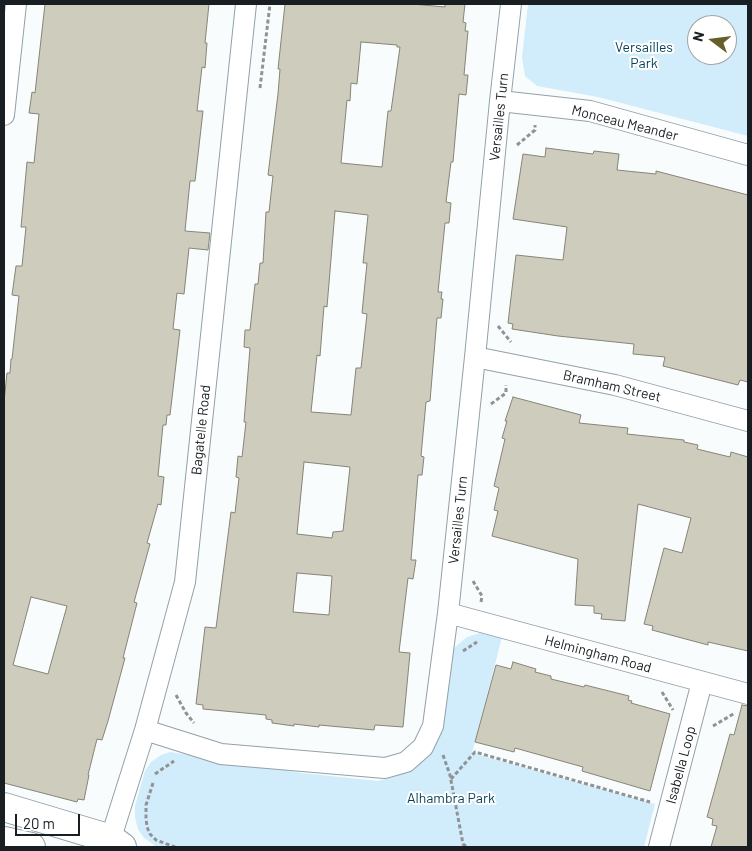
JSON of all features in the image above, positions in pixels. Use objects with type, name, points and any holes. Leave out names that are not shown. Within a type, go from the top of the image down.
[{"type":"street","points":[[4,115],[16,4]]},
{"type":"street","name":"Bagatelle Road","points":[[114,844],[185,582],[246,4]]},
{"type":"street","name":"Versailles Turn","points":[[145,730],[221,754],[385,768],[406,762],[423,748],[433,726],[448,613],[511,4]]},
{"type":"street","name":"Monceau Meander","points":[[500,101],[590,111],[748,155]]},
{"type":"street","name":"Bramham Street","points":[[475,357],[615,385],[748,421]]},
{"type":"street","name":"Helmingham Road","points":[[448,613],[748,694]]},
{"type":"street","name":"Isabella Loop","points":[[659,847],[702,682]]},
{"type":"street","points":[[4,807],[114,844]]},
{"type":"street","points":[[4,841],[31,847]]},
{"type":"path","points":[[260,96],[270,4]]},
{"type":"path","points":[[514,147],[535,130],[537,105]]},
{"type":"path","points":[[495,321],[513,345],[510,364]]},
{"type":"path","points":[[461,652],[478,641],[486,643]]},
{"type":"path","points":[[178,686],[176,695],[192,722],[199,724]]},
{"type":"path","points":[[660,689],[671,706],[673,713]]},
{"type":"path","points":[[450,780],[475,752],[658,804]]},
{"type":"path","points":[[442,753],[450,780],[463,844],[467,847]]},
{"type":"path","points":[[175,847],[156,840],[150,834],[146,818],[146,805],[155,773],[177,760]]},
{"type":"green space","name":"Versailles Park","points":[[528,4],[748,4],[748,136],[598,97],[537,86],[525,76],[522,57]]},
{"type":"green space","name":"Alhambra Park","points":[[483,632],[502,637],[472,753],[655,804],[644,847],[157,847],[144,838],[138,829],[135,818],[135,806],[145,771],[151,762],[161,755],[170,752],[302,773],[378,781],[402,774],[427,753],[454,648],[467,637]]},
{"type":"building","points":[[45,4],[209,4],[205,43],[207,43],[205,68],[202,67],[197,111],[203,111],[195,181],[190,181],[185,231],[210,233],[208,250],[189,248],[184,294],[177,293],[173,329],[180,330],[170,415],[167,415],[166,425],[163,425],[158,476],[164,477],[161,505],[158,504],[147,543],[150,544],[134,602],[137,603],[123,658],[125,658],[108,721],[102,740],[97,739],[84,800],[78,799],[77,802],[4,783],[4,402],[7,373],[10,373],[12,359],[19,296],[12,295],[16,266],[22,266],[26,227],[21,227],[27,162],[34,163],[39,114],[29,113],[32,92],[35,93]],"holes":[[[31,597],[67,606],[48,674],[13,665]]]},
{"type":"building","points":[[285,4],[412,4],[445,7],[445,4],[465,4],[463,22],[466,23],[465,31],[468,31],[464,75],[468,75],[466,95],[459,94],[453,162],[451,162],[446,202],[451,203],[449,223],[445,223],[438,292],[442,292],[441,299],[443,299],[441,318],[437,318],[430,401],[426,402],[421,456],[424,457],[422,475],[418,475],[411,560],[416,560],[413,579],[408,578],[399,652],[410,653],[403,727],[375,725],[374,730],[319,725],[319,727],[294,724],[294,726],[272,723],[272,720],[266,719],[266,715],[203,709],[203,705],[196,704],[205,627],[216,628],[231,512],[235,513],[239,478],[236,477],[238,456],[242,457],[246,422],[244,422],[250,348],[244,347],[245,330],[250,330],[255,284],[258,284],[260,263],[263,263],[266,212],[269,212],[273,176],[268,175],[278,94],[280,69],[278,69]],"holes":[[[361,42],[397,45],[397,47],[400,47],[391,111],[388,111],[382,167],[341,163],[347,100],[350,101],[351,83],[357,84]],[[335,211],[368,215],[363,263],[367,263],[362,313],[367,314],[361,368],[356,368],[351,415],[311,412],[317,355],[320,356],[324,306],[327,307]],[[304,462],[350,467],[343,531],[333,532],[332,538],[297,534]],[[297,573],[332,576],[329,615],[293,612]]]},
{"type":"building","points":[[546,148],[593,154],[594,151],[619,154],[617,170],[656,174],[656,171],[748,195],[748,382],[740,380],[738,385],[663,366],[665,357],[633,354],[634,344],[512,329],[513,324],[508,323],[516,255],[563,260],[567,227],[513,219],[523,154],[545,157]]},
{"type":"building","points":[[513,397],[581,415],[579,423],[628,428],[627,434],[684,440],[684,442],[698,445],[697,449],[730,457],[731,452],[748,457],[748,651],[708,642],[708,645],[652,630],[653,626],[644,624],[664,548],[682,553],[691,518],[638,504],[625,621],[601,619],[602,614],[594,613],[594,606],[575,605],[578,559],[492,536],[498,511],[494,510],[499,488],[494,486],[505,439],[502,438],[507,421],[505,421]]},
{"type":"building","points":[[513,662],[536,669],[535,672],[551,676],[551,679],[629,696],[628,700],[632,701],[631,703],[670,714],[650,791],[582,771],[583,767],[515,748],[514,752],[475,742],[496,665],[511,669]]},
{"type":"building","points":[[742,705],[748,706],[748,847],[711,847],[717,826],[712,825],[713,819],[707,817],[730,734],[734,735]]}]
